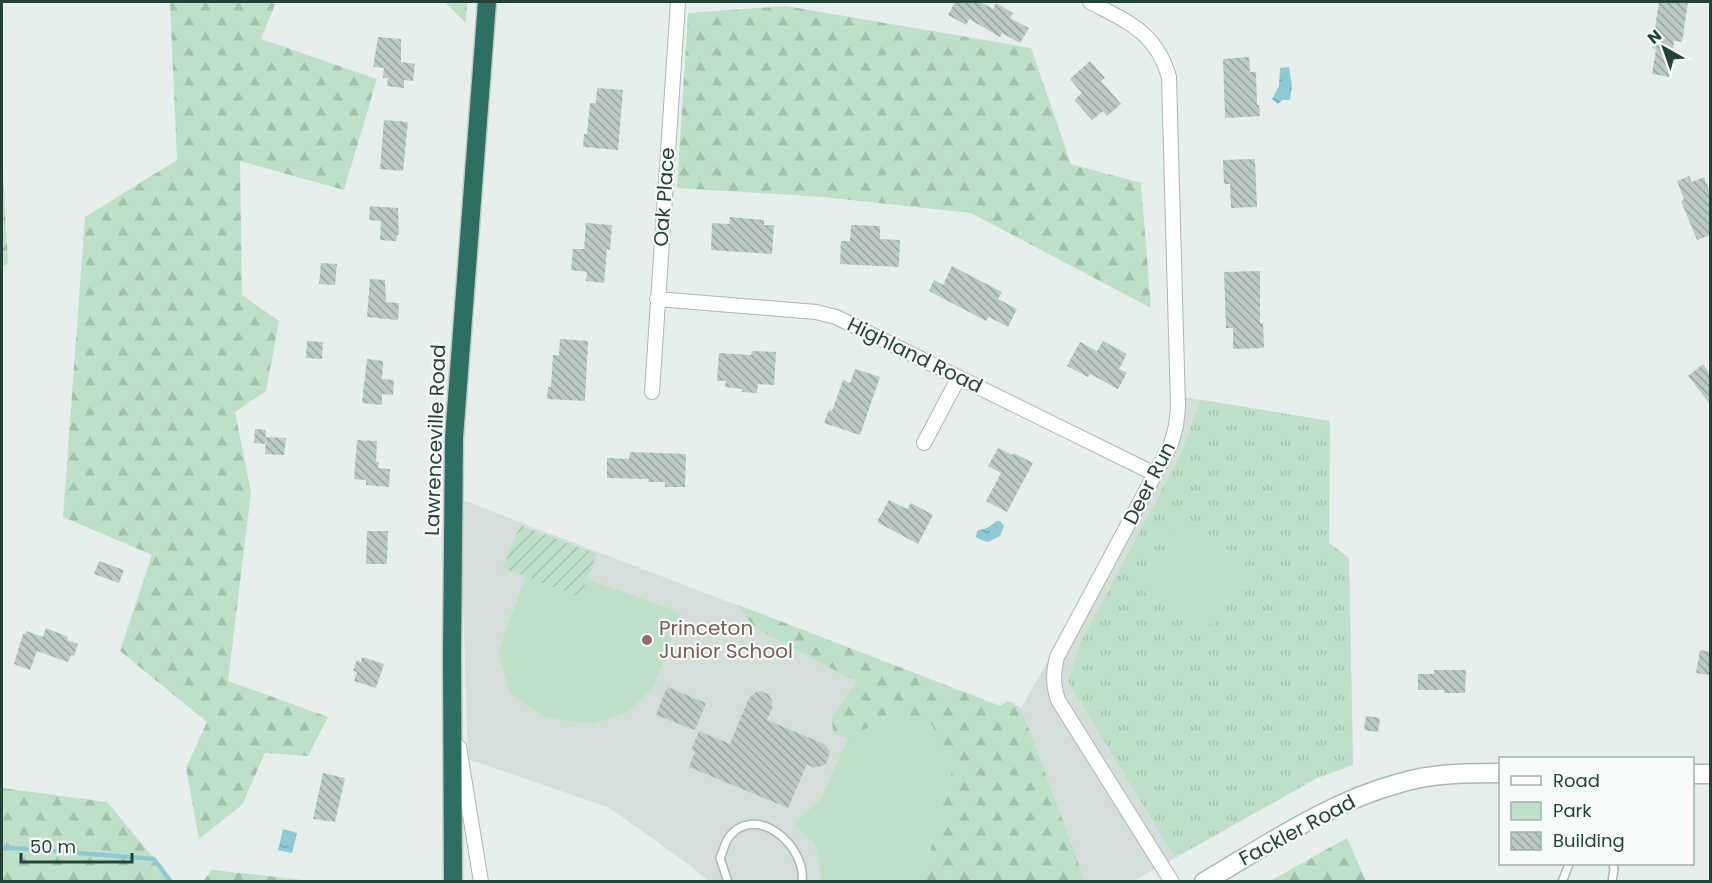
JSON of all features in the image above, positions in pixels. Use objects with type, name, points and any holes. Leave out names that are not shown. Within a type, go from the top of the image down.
[{"type":"highway","name":"Lawrenceville Road","points":[[453,882],[454,438],[487,2]]},
{"type":"street","name":"Oak Place","points":[[651,392],[678,2]]},
{"type":"street","name":"Deer Run","points":[[1090,2],[1143,32],[1155,45],[1164,61],[1169,78],[1178,407],[1172,444],[1057,657],[1053,671],[1054,688],[1058,700],[1172,882]]},
{"type":"street","name":"Highland Road","points":[[657,299],[816,312],[826,315],[858,327],[1155,474]]},
{"type":"street","points":[[924,443],[959,376]]},
{"type":"street","points":[[452,708],[481,882]]},
{"type":"street","name":"Fackler Road","points":[[1204,882],[1332,808],[1364,794],[1402,782],[1436,776],[1465,772],[1499,773]]},
{"type":"street","points":[[1694,774],[1710,774]]},
{"type":"lane","points":[[728,882],[720,858],[728,837],[744,824],[766,825],[791,845],[804,870],[802,882]]},
{"type":"lane","points":[[1562,882],[1569,865]]},
{"type":"lane","points":[[1611,882],[1613,865]]},
{"type":"shaded area","name":"Princeton Junior School","points":[[1178,396],[1330,421],[1329,543],[1349,558],[1353,765],[1317,778],[1134,881],[708,881],[691,866],[610,808],[468,759],[460,499],[1000,706],[1008,701],[1021,708],[1155,473]]},
{"type":"green space","points":[[170,2],[276,2],[261,39],[377,79],[344,190],[240,161],[242,295],[279,321],[266,391],[235,412],[251,492],[228,681],[328,717],[308,756],[265,753],[242,805],[199,839],[186,768],[207,722],[120,651],[152,555],[63,517],[85,217],[177,160]]},
{"type":"green space","points":[[445,2],[467,2],[466,23]]},
{"type":"green space","points":[[786,6],[1031,48],[1071,164],[1141,183],[1151,308],[971,213],[823,197],[677,188],[688,13]]},
{"type":"green space","points":[[2,155],[8,264],[2,266]]},
{"type":"green space","points":[[1201,400],[1330,421],[1329,543],[1349,558],[1353,765],[1317,778],[1175,858],[1068,681],[1081,642],[1180,456]]},
{"type":"green space","points":[[1177,524],[1247,559],[1214,626],[1144,592]]},
{"type":"green space","points":[[520,525],[597,554],[580,597],[503,568]]},
{"type":"green space","points":[[526,576],[580,597],[587,579],[681,613],[654,686],[629,711],[593,724],[546,718],[510,693],[498,652]]},
{"type":"green space","points":[[736,604],[1000,706],[1008,701],[1021,708],[1085,881],[922,881],[954,762],[890,716],[848,738],[833,733],[832,717],[857,682],[755,628]]},
{"type":"green space","points":[[890,716],[930,722],[954,762],[922,881],[820,881],[815,844],[793,824],[821,799],[848,738]]},
{"type":"green space","points":[[2,788],[107,802],[173,881],[2,881]]},
{"type":"green space","points":[[1347,838],[1366,881],[1270,881]]},
{"type":"green space","points":[[213,870],[311,881],[203,881]]},
{"type":"water","points":[[1289,67],[1292,86],[1290,100],[1282,100],[1278,104],[1272,99],[1279,86],[1280,68]]},
{"type":"water","points":[[997,521],[1004,526],[1000,536],[988,542],[976,537],[977,531]]},
{"type":"water","points":[[283,829],[297,833],[292,853],[278,850]]},
{"type":"building","points":[[955,2],[980,2],[993,9],[996,3],[1013,13],[1010,18],[1029,28],[1020,43],[1002,33],[1000,37],[969,19],[966,25],[948,15]]},
{"type":"building","points":[[1659,2],[1688,2],[1682,42],[1674,41],[1669,77],[1652,74],[1656,49],[1652,48]]},
{"type":"building","points":[[378,37],[401,39],[401,62],[415,64],[413,81],[404,80],[404,88],[387,86],[388,78],[383,78],[384,68],[373,67]]},
{"type":"building","points":[[1249,57],[1250,72],[1256,72],[1257,105],[1259,105],[1260,116],[1225,118],[1223,59]]},
{"type":"building","points":[[1090,61],[1105,78],[1101,81],[1121,104],[1107,116],[1103,111],[1092,120],[1074,100],[1082,93],[1070,79]]},
{"type":"building","points":[[597,88],[623,90],[618,150],[583,147],[584,134],[587,134],[590,103],[596,103]]},
{"type":"building","points":[[384,120],[408,122],[403,171],[380,169]]},
{"type":"building","points":[[1255,159],[1257,207],[1231,208],[1230,184],[1224,184],[1223,160]]},
{"type":"building","points":[[1689,176],[1692,182],[1704,177],[1710,192],[1710,235],[1697,240],[1681,201],[1684,199],[1677,181]]},
{"type":"building","points":[[370,206],[398,208],[399,235],[396,241],[380,240],[381,221],[369,220]]},
{"type":"building","points":[[730,217],[764,220],[764,225],[774,225],[772,254],[711,250],[712,223],[729,224]]},
{"type":"building","points":[[586,223],[612,225],[604,283],[586,281],[587,272],[571,270],[573,249],[584,249]]},
{"type":"building","points":[[851,225],[880,226],[880,239],[900,240],[899,267],[840,264],[841,241],[850,241]]},
{"type":"building","points":[[321,263],[337,264],[335,285],[319,284]]},
{"type":"building","points":[[952,266],[1002,292],[998,299],[1017,309],[1008,327],[989,317],[986,321],[929,291],[934,280],[943,285]]},
{"type":"building","points":[[1260,271],[1260,323],[1263,323],[1264,348],[1233,349],[1233,328],[1226,328],[1224,272]]},
{"type":"building","points":[[370,279],[385,280],[386,302],[399,303],[398,320],[367,317]]},
{"type":"building","points":[[560,339],[588,341],[585,401],[547,399],[548,387],[551,387],[553,355],[559,355]]},
{"type":"building","points":[[307,341],[323,342],[322,359],[306,358]]},
{"type":"building","points":[[1103,341],[1127,354],[1119,369],[1127,373],[1118,389],[1090,374],[1088,377],[1067,366],[1080,342],[1097,351]]},
{"type":"building","points":[[752,351],[776,352],[774,385],[758,384],[757,393],[742,392],[742,389],[725,387],[726,381],[717,381],[719,353],[751,355]]},
{"type":"building","points":[[367,359],[383,361],[382,379],[394,380],[393,395],[382,394],[382,405],[362,403]]},
{"type":"building","points":[[1703,364],[1710,374],[1710,404],[1688,376]]},
{"type":"building","points":[[855,369],[880,377],[860,435],[824,423],[829,410],[832,411],[843,380],[850,383]]},
{"type":"building","points":[[255,429],[266,430],[265,444],[254,443]]},
{"type":"building","points":[[266,437],[286,438],[284,455],[265,454]]},
{"type":"building","points":[[357,440],[377,441],[376,462],[379,462],[378,468],[390,469],[389,487],[366,485],[366,480],[354,479]]},
{"type":"building","points":[[998,448],[1033,463],[1007,512],[986,501],[1001,473],[988,466]]},
{"type":"building","points":[[630,452],[686,454],[685,487],[665,487],[665,482],[648,482],[649,479],[607,478],[607,458],[629,459]]},
{"type":"building","points":[[889,500],[907,509],[911,503],[933,515],[918,544],[877,522]]},
{"type":"building","points":[[367,531],[388,531],[387,564],[366,564]]},
{"type":"building","points":[[99,561],[124,570],[119,583],[94,574]]},
{"type":"building","points":[[46,628],[78,644],[74,656],[71,655],[68,662],[37,651],[30,670],[14,664],[23,634],[26,631],[43,637]]},
{"type":"building","points":[[1700,650],[1710,652],[1710,675],[1696,673]]},
{"type":"building","points":[[362,657],[384,664],[376,688],[354,681],[357,672],[353,671],[357,660],[361,662]]},
{"type":"building","points":[[1434,670],[1466,670],[1465,693],[1418,690],[1418,674],[1434,674]]},
{"type":"building","points":[[667,687],[706,703],[695,730],[656,715]]},
{"type":"building","name":"Princeton Junior School","points":[[760,691],[768,694],[772,700],[772,708],[767,720],[824,744],[830,752],[826,764],[814,768],[807,764],[788,808],[689,767],[695,752],[691,750],[699,731],[730,744],[749,698]]},
{"type":"building","points":[[1366,716],[1380,718],[1378,732],[1364,730]]},
{"type":"building","points":[[323,773],[345,778],[335,822],[313,819]]},
{"type":"waterway","points":[[2,847],[154,859],[171,882]]},
{"type":"place","name":"Princeton Junior School","points":[[647,640]]}]
